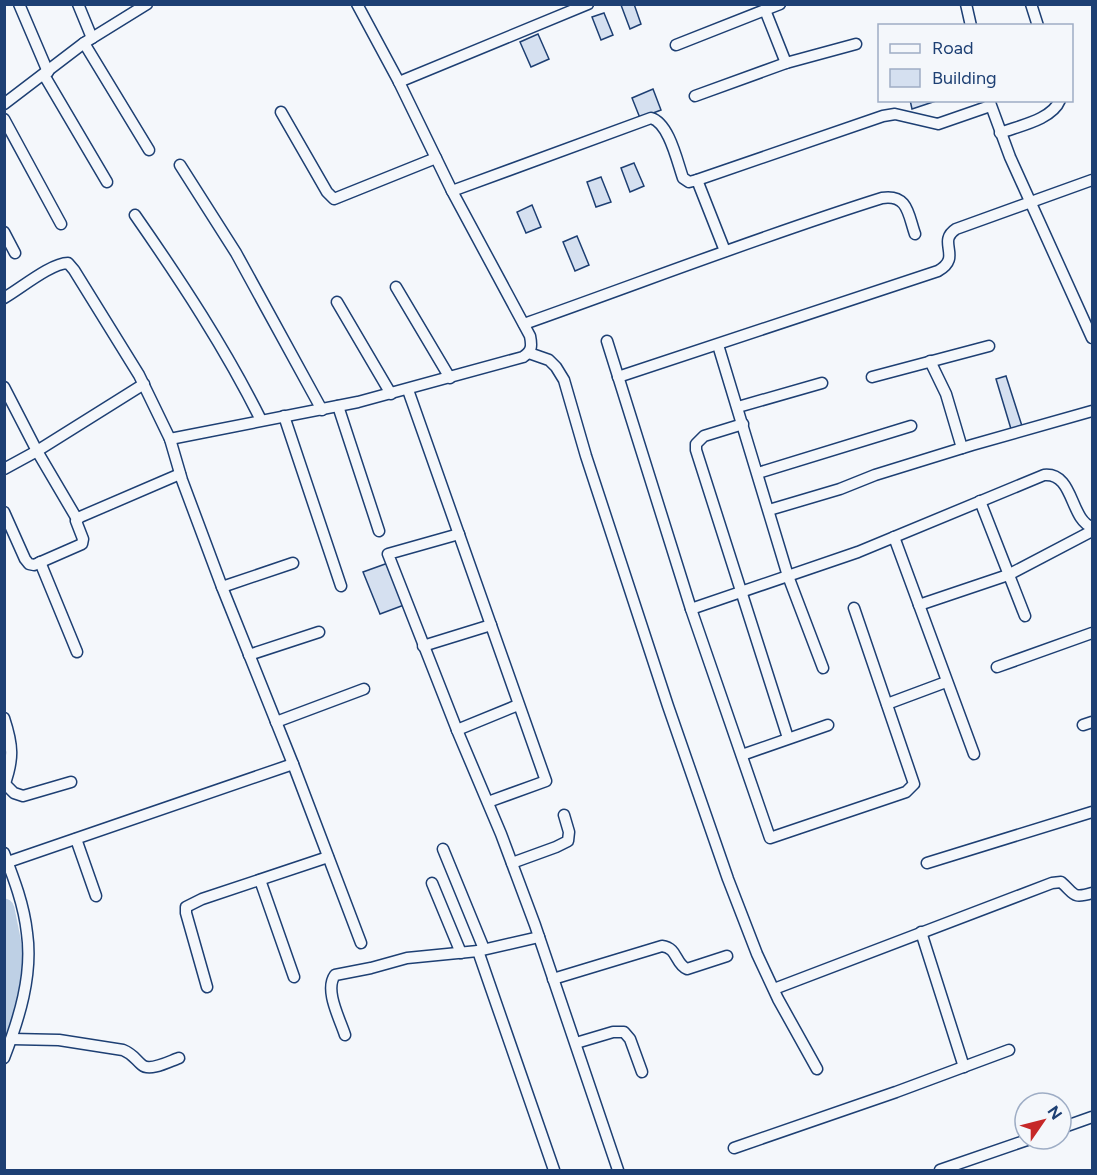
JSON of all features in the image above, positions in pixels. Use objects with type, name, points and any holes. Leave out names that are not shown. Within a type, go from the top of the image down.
[{"type":"street","points":[[19,4],[46,74],[107,182]]},
{"type":"street","points":[[78,4],[88,40],[148,150]]},
{"type":"street","points":[[399,82],[588,4]]},
{"type":"street","points":[[676,45],[780,4]]},
{"type":"street","points":[[966,4],[971,24]]},
{"type":"street","points":[[1031,4],[1037,24]]},
{"type":"street","points":[[4,104],[88,40],[146,5]]},
{"type":"street","points":[[170,439],[322,410],[408,390],[523,357],[529,353],[532,346],[524,324],[452,191],[399,82],[358,5]]},
{"type":"street","points":[[765,10],[786,63]]},
{"type":"street","points":[[695,96],[786,63],[856,44]]},
{"type":"street","points":[[1000,133],[1047,114],[1055,109],[1059,102]]},
{"type":"street","points":[[452,191],[651,118],[658,120],[665,130],[683,178],[689,182],[883,116],[895,114],[938,124],[990,103],[1000,133],[1092,338]]},
{"type":"street","points":[[281,112],[327,192],[334,200],[436,158]]},
{"type":"street","points":[[4,119],[61,224]]},
{"type":"street","points":[[180,165],[237,253],[322,410]]},
{"type":"street","points":[[697,180],[725,251]]},
{"type":"street","points":[[618,377],[938,271],[946,267],[950,260],[948,238],[956,229],[1092,180]]},
{"type":"street","points":[[524,324],[725,251],[868,202],[893,196],[900,198],[906,207],[915,234]]},
{"type":"street","points":[[135,215],[217,338],[261,420]]},
{"type":"street","points":[[4,232],[15,253]]},
{"type":"street","points":[[4,298],[52,268],[68,263],[144,384],[170,439],[180,474],[222,587],[361,943]]},
{"type":"street","points":[[396,287],[450,378]]},
{"type":"street","points":[[337,302],[391,394]]},
{"type":"street","points":[[607,342],[691,609],[770,838],[906,792],[914,784],[854,608]]},
{"type":"street","points":[[718,345],[788,576],[824,668]]},
{"type":"street","points":[[872,377],[989,346]]},
{"type":"street","points":[[529,353],[549,360],[564,380],[586,456],[668,706],[737,904],[774,990],[817,1069]]},
{"type":"street","points":[[930,361],[946,394],[962,448]]},
{"type":"street","points":[[4,469],[38,451],[144,384]]},
{"type":"street","points":[[738,407],[822,384]]},
{"type":"street","points":[[4,387],[77,519],[83,539],[82,544],[40,562],[29,564],[4,513]]},
{"type":"street","points":[[408,390],[546,781],[488,802]]},
{"type":"street","points":[[338,406],[380,531]]},
{"type":"street","points":[[769,510],[962,448],[1092,411]]},
{"type":"street","points":[[284,416],[341,586]]},
{"type":"street","points":[[743,424],[704,436],[696,444],[696,450],[788,738]]},
{"type":"street","points":[[758,473],[911,426]]},
{"type":"street","points":[[77,519],[180,474]]},
{"type":"street","points":[[691,609],[858,552],[1037,478],[1051,475],[1065,486],[1083,521],[1092,529],[1008,575],[919,605]]},
{"type":"street","points":[[980,501],[1024,616]]},
{"type":"street","points":[[459,534],[388,554],[512,863],[618,1170]]},
{"type":"street","points":[[894,537],[974,754]]},
{"type":"street","points":[[40,562],[77,652]]},
{"type":"street","points":[[222,587],[293,563]]},
{"type":"street","points":[[423,645],[491,626]]},
{"type":"street","points":[[249,655],[319,632]]},
{"type":"street","points":[[997,667],[1092,633]]},
{"type":"street","points":[[887,704],[946,682]]},
{"type":"street","points":[[276,722],[364,689]]},
{"type":"street","points":[[457,730],[518,705]]},
{"type":"street","points":[[4,718],[13,756],[5,785],[14,793],[23,796],[71,782]]},
{"type":"street","points":[[742,755],[828,725]]},
{"type":"street","points":[[4,1058],[21,1011],[28,946],[22,908],[6,858],[76,839],[293,764]]},
{"type":"street","points":[[927,863],[1092,812]]},
{"type":"street","points":[[512,863],[568,841],[569,832],[564,815]]},
{"type":"street","points":[[76,839],[96,896]]},
{"type":"street","points":[[443,849],[481,950],[554,1170]]},
{"type":"street","points":[[207,987],[186,908],[202,899],[328,857]]},
{"type":"street","points":[[260,880],[294,977]]},
{"type":"street","points":[[774,990],[1057,882],[1061,882],[1073,895],[1092,893]]},
{"type":"street","points":[[432,883],[461,953]]},
{"type":"street","points":[[921,932],[964,1067]]},
{"type":"street","points":[[345,1035],[330,984],[334,975],[407,958],[481,950],[539,937]]},
{"type":"street","points":[[553,979],[663,946],[675,952],[681,965],[687,969],[727,956]]},
{"type":"street","points":[[576,1043],[613,1032],[624,1032],[630,1039],[642,1072]]},
{"type":"street","points":[[12,1039],[59,1040],[123,1050],[132,1053],[142,1065],[149,1067],[178,1058]]},
{"type":"street","points":[[734,1148],[1009,1050]]},
{"type":"street","points":[[1073,1124],[1092,1117]]},
{"type":"street","points":[[940,1170],[1013,1145]]},
{"type":"building","points":[[634,4],[641,24],[630,29],[621,5]]},
{"type":"building","points":[[604,13],[613,35],[601,40],[592,17]]},
{"type":"building","points":[[538,34],[549,59],[531,67],[520,42]]},
{"type":"building","points":[[653,89],[661,110],[640,118],[632,98]]},
{"type":"building","points":[[910,102],[933,102],[912,109]]},
{"type":"building","points":[[634,163],[644,186],[630,192],[621,168]]},
{"type":"building","points":[[601,177],[611,202],[596,207],[587,182]]},
{"type":"building","points":[[532,205],[541,227],[526,233],[517,212]]},
{"type":"building","points":[[577,236],[589,265],[575,271],[563,242]]},
{"type":"building","points":[[1006,376],[1022,426],[1011,429],[996,379]]},
{"type":"building","points":[[388,563],[404,605],[380,614],[363,572]]},
{"type":"waterway","points":[[4,909],[13,954],[4,1026]]}]
